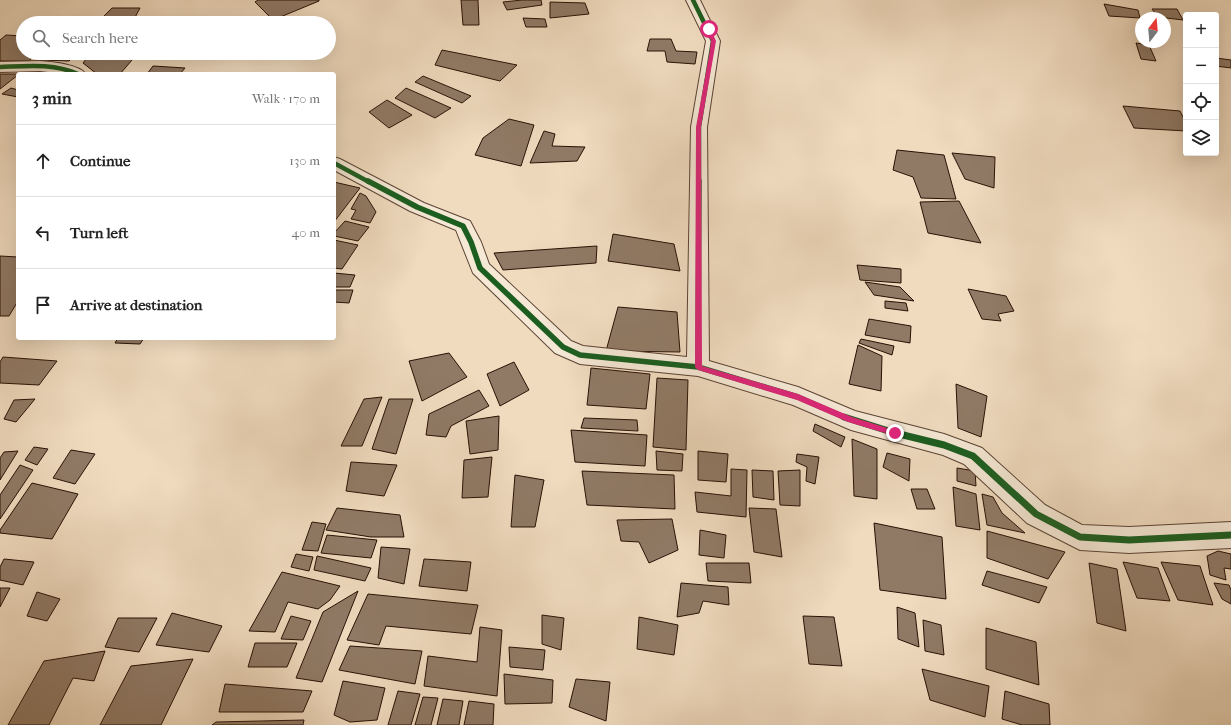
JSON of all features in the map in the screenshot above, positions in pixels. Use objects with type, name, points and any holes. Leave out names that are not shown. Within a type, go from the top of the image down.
[{"type":"street","points":[[692,0],[713,41],[699,127],[698,367]]},
{"type":"street","points":[[0,67],[43,67],[70,70],[74,72]]},
{"type":"street","points":[[336,164],[417,207],[463,226],[471,242],[480,268],[563,347],[580,355],[698,367],[798,397],[851,420],[944,445],[973,456],[1036,514],[1080,537],[1128,540],[1231,534]]},
{"type":"building","points":[[258,0],[319,0],[283,16],[269,16],[255,2]]},
{"type":"building","points":[[461,0],[478,0],[479,25],[463,25]]},
{"type":"building","points":[[541,0],[542,5],[507,10],[503,2]]},
{"type":"building","points":[[550,2],[585,3],[589,14],[550,18]]},
{"type":"building","points":[[1104,4],[1138,10],[1138,12],[1135,12],[1135,18],[1109,16]]},
{"type":"building","points":[[112,8],[140,8],[136,16],[104,16]]},
{"type":"building","points":[[1152,9],[1177,9],[1183,20],[1171,19],[1171,12],[1154,12]]},
{"type":"building","points":[[523,18],[545,19],[547,27],[526,27]]},
{"type":"building","points":[[6,35],[16,36],[16,60],[30,60],[0,61],[0,40]]},
{"type":"building","points":[[650,39],[671,39],[676,51],[697,52],[695,64],[667,62],[665,51],[647,51]]},
{"type":"building","points":[[1138,48],[1150,48],[1156,61],[1141,59]]},
{"type":"building","points":[[442,50],[517,65],[500,81],[435,65]]},
{"type":"building","points":[[1219,58],[1231,60],[1231,68],[1219,66]]},
{"type":"building","points":[[41,60],[70,60],[69,61]]},
{"type":"building","points":[[85,60],[132,60],[122,72],[94,72],[83,63]]},
{"type":"building","points":[[153,66],[185,68],[182,72],[148,72]]},
{"type":"building","points":[[0,74],[16,74],[16,77],[0,89]]},
{"type":"building","points":[[423,76],[471,96],[462,103],[415,82]]},
{"type":"building","points":[[11,88],[16,89],[16,97],[2,94]]},
{"type":"building","points":[[406,88],[451,108],[435,118],[395,98]]},
{"type":"building","points":[[387,100],[412,115],[389,128],[369,112]]},
{"type":"building","points":[[1123,106],[1180,111],[1183,117],[1183,131],[1134,128]]},
{"type":"building","points":[[509,119],[534,125],[521,166],[475,155],[483,138]]},
{"type":"building","points":[[544,131],[555,134],[552,146],[585,147],[577,161],[530,163]]},
{"type":"building","points":[[897,150],[944,155],[956,199],[921,198],[913,177],[893,170]]},
{"type":"building","points":[[952,153],[995,157],[994,188],[965,179]]},
{"type":"building","points":[[336,182],[360,188],[336,219]]},
{"type":"building","points":[[360,193],[366,196],[376,212],[370,223],[351,219],[356,210],[351,209]]},
{"type":"building","points":[[959,201],[981,243],[928,233],[920,202]]},
{"type":"building","points":[[345,221],[369,227],[358,241],[336,236],[336,231]]},
{"type":"building","points":[[613,234],[674,244],[680,271],[608,261]]},
{"type":"building","points":[[336,240],[358,245],[342,269],[336,268]]},
{"type":"building","points":[[597,246],[596,263],[503,270],[494,253]]},
{"type":"building","points":[[0,256],[16,257],[16,304],[9,316],[0,316]]},
{"type":"building","points":[[857,265],[901,269],[901,283],[860,280]]},
{"type":"building","points":[[336,273],[355,275],[350,287],[336,287]]},
{"type":"building","points":[[865,282],[900,287],[914,301],[874,295]]},
{"type":"building","points":[[968,289],[1006,296],[1014,311],[998,314],[1001,321],[982,319]]},
{"type":"building","points":[[336,290],[353,290],[349,303],[336,302]]},
{"type":"building","points":[[885,301],[906,303],[908,311],[885,308]]},
{"type":"building","points":[[618,307],[677,312],[680,352],[606,351]]},
{"type":"building","points":[[869,319],[911,326],[910,343],[865,335]]},
{"type":"building","points":[[861,339],[894,346],[892,355],[859,343]]},
{"type":"building","points":[[117,340],[143,340],[140,344],[115,343]]},
{"type":"building","points":[[858,345],[882,356],[881,391],[849,384]]},
{"type":"building","points":[[449,353],[467,377],[422,401],[409,361]]},
{"type":"building","points":[[3,357],[57,361],[39,385],[0,383],[0,362]]},
{"type":"building","points":[[514,362],[529,390],[500,406],[487,374]]},
{"type":"building","points":[[591,368],[650,374],[646,409],[587,405]]},
{"type":"building","points":[[657,378],[688,380],[686,450],[653,447]]},
{"type":"building","points":[[956,384],[987,396],[981,437],[958,428]]},
{"type":"building","points":[[479,390],[489,406],[451,426],[446,437],[426,435],[429,414]]},
{"type":"building","points":[[382,397],[362,446],[341,446],[364,399]]},
{"type":"building","points":[[35,399],[16,422],[4,419],[14,400]]},
{"type":"building","points":[[389,399],[413,399],[396,454],[372,449]]},
{"type":"building","points":[[499,416],[498,450],[470,454],[466,421]]},
{"type":"building","points":[[584,418],[637,420],[638,431],[581,428]]},
{"type":"building","points":[[815,424],[845,437],[841,447],[813,431]]},
{"type":"building","points":[[571,430],[647,435],[645,466],[575,462]]},
{"type":"building","points":[[852,439],[877,449],[877,499],[854,496]]},
{"type":"building","points":[[34,447],[48,449],[37,465],[25,460]]},
{"type":"building","points":[[71,450],[95,454],[75,484],[53,478]]},
{"type":"building","points":[[18,451],[0,480],[0,458],[4,452]]},
{"type":"building","points":[[656,451],[683,454],[682,471],[657,470]]},
{"type":"building","points":[[698,451],[728,454],[726,482],[698,480]]},
{"type":"building","points":[[887,453],[910,459],[909,481],[883,467]]},
{"type":"building","points":[[797,454],[819,457],[815,484],[806,481],[807,467],[796,462]]},
{"type":"building","points":[[492,457],[488,497],[462,498],[464,460]]},
{"type":"building","points":[[351,462],[397,465],[384,496],[346,491]]},
{"type":"building","points":[[20,465],[33,470],[0,519],[0,495]]},
{"type":"building","points":[[957,468],[975,471],[976,486],[957,481]]},
{"type":"building","points":[[731,469],[747,470],[746,517],[697,512],[695,492],[731,496]]},
{"type":"building","points":[[752,470],[773,471],[774,500],[753,497]]},
{"type":"building","points":[[800,470],[800,506],[780,505],[778,471]]},
{"type":"building","points":[[582,471],[674,475],[675,509],[587,505]]},
{"type":"building","points":[[515,475],[544,480],[535,527],[511,527]]},
{"type":"building","points":[[32,483],[78,494],[52,539],[0,533],[0,530]]},
{"type":"building","points":[[953,487],[976,494],[980,530],[956,526]]},
{"type":"building","points":[[911,489],[927,489],[935,509],[917,509]]},
{"type":"building","points":[[982,494],[993,497],[1002,513],[1025,533],[987,525]]},
{"type":"building","points":[[337,508],[400,515],[404,537],[371,537],[326,530]]},
{"type":"building","points":[[749,508],[776,509],[782,557],[754,552]]},
{"type":"building","points":[[672,519],[678,550],[649,563],[639,542],[621,541],[617,520]]},
{"type":"building","points":[[312,522],[326,524],[318,551],[302,550]]},
{"type":"building","points":[[874,523],[942,537],[946,599],[880,590]]},
{"type":"building","points":[[700,530],[726,535],[724,558],[699,555]]},
{"type":"building","points":[[987,531],[1065,552],[1048,579],[987,558]]},
{"type":"building","points":[[327,535],[377,540],[371,558],[321,553]]},
{"type":"building","points":[[381,547],[410,549],[404,584],[378,578]]},
{"type":"building","points":[[1218,551],[1231,554],[1231,569],[1224,568],[1226,580],[1210,575],[1207,556]]},
{"type":"building","points":[[296,554],[313,557],[309,571],[291,567]]},
{"type":"building","points":[[317,556],[371,568],[365,581],[314,570]]},
{"type":"building","points":[[4,559],[34,562],[23,585],[0,580],[0,567]]},
{"type":"building","points":[[424,559],[471,562],[467,591],[419,586]]},
{"type":"building","points":[[1123,562],[1158,568],[1170,601],[1137,598]]},
{"type":"building","points":[[1161,562],[1200,566],[1213,605],[1178,600]]},
{"type":"building","points":[[706,563],[749,563],[751,583],[708,581]]},
{"type":"building","points":[[1089,563],[1117,569],[1126,631],[1097,623]]},
{"type":"building","points":[[987,571],[1047,587],[1039,603],[982,585]]},
{"type":"building","points":[[282,572],[340,586],[330,600],[318,609],[288,602],[275,632],[249,631]]},
{"type":"building","points":[[681,583],[728,587],[729,605],[703,601],[699,613],[677,617]]},
{"type":"building","points":[[1214,583],[1229,585],[1231,590],[1231,604],[1222,599]]},
{"type":"building","points":[[0,588],[10,588],[0,607]]},
{"type":"building","points":[[358,591],[322,682],[296,678],[323,612]]},
{"type":"building","points":[[37,592],[60,599],[47,621],[27,616]]},
{"type":"building","points":[[368,594],[478,605],[471,634],[386,626],[379,645],[347,640]]},
{"type":"building","points":[[897,607],[915,613],[919,647],[898,639]]},
{"type":"building","points":[[172,613],[222,626],[209,652],[156,645]]},
{"type":"building","points":[[542,615],[564,618],[561,650],[542,644]]},
{"type":"building","points":[[291,616],[311,621],[303,640],[281,639]]},
{"type":"building","points":[[803,616],[834,617],[842,666],[809,664]]},
{"type":"building","points":[[639,617],[678,625],[674,655],[637,649]]},
{"type":"building","points":[[118,618],[157,618],[139,652],[105,647]]},
{"type":"building","points":[[923,620],[941,625],[944,655],[925,651]]},
{"type":"building","points":[[480,627],[502,630],[497,696],[424,686],[428,656],[477,662]]},
{"type":"building","points":[[986,628],[1036,642],[1039,685],[986,669]]},
{"type":"building","points":[[255,643],[297,643],[287,667],[248,667]]},
{"type":"building","points":[[350,646],[422,651],[415,684],[339,670]]},
{"type":"building","points":[[509,647],[545,650],[543,670],[510,667]]},
{"type":"building","points":[[105,651],[94,681],[73,678],[49,725],[8,725],[44,661]]},
{"type":"building","points":[[193,659],[161,725],[100,725],[131,666]]},
{"type":"building","points":[[922,669],[989,686],[985,717],[930,700]]},
{"type":"building","points":[[504,674],[553,680],[552,703],[505,704]]},
{"type":"building","points":[[576,679],[610,682],[606,721],[569,707]]},
{"type":"building","points":[[343,681],[385,688],[377,720],[350,722],[334,715]]},
{"type":"building","points":[[225,684],[312,691],[303,712],[219,712]]},
{"type":"building","points":[[398,691],[420,694],[411,725],[388,725]]},
{"type":"building","points":[[1005,691],[1049,704],[1050,725],[1022,725],[1002,719]]},
{"type":"building","points":[[423,697],[438,698],[431,725],[415,725]]},
{"type":"building","points":[[443,699],[463,701],[459,725],[437,725]]},
{"type":"building","points":[[469,701],[494,704],[493,725],[464,725]]},
{"type":"building","points":[[304,720],[303,725],[212,725],[216,722]]},
{"type":"cycle path","points":[[693,0],[713,41],[699,127],[698,367]]},
{"type":"cycle path","points":[[0,67],[50,67],[74,72]]},
{"type":"cycle path","points":[[336,164],[417,207],[463,226],[471,242],[480,268],[563,347],[580,355],[698,367],[798,397],[851,420],[944,445],[973,456],[1036,514],[1080,537],[1129,540],[1231,535]]},
{"type":"route","points":[[709,29],[713,41],[699,127],[698,367],[798,397],[851,420],[895,433]]}]
